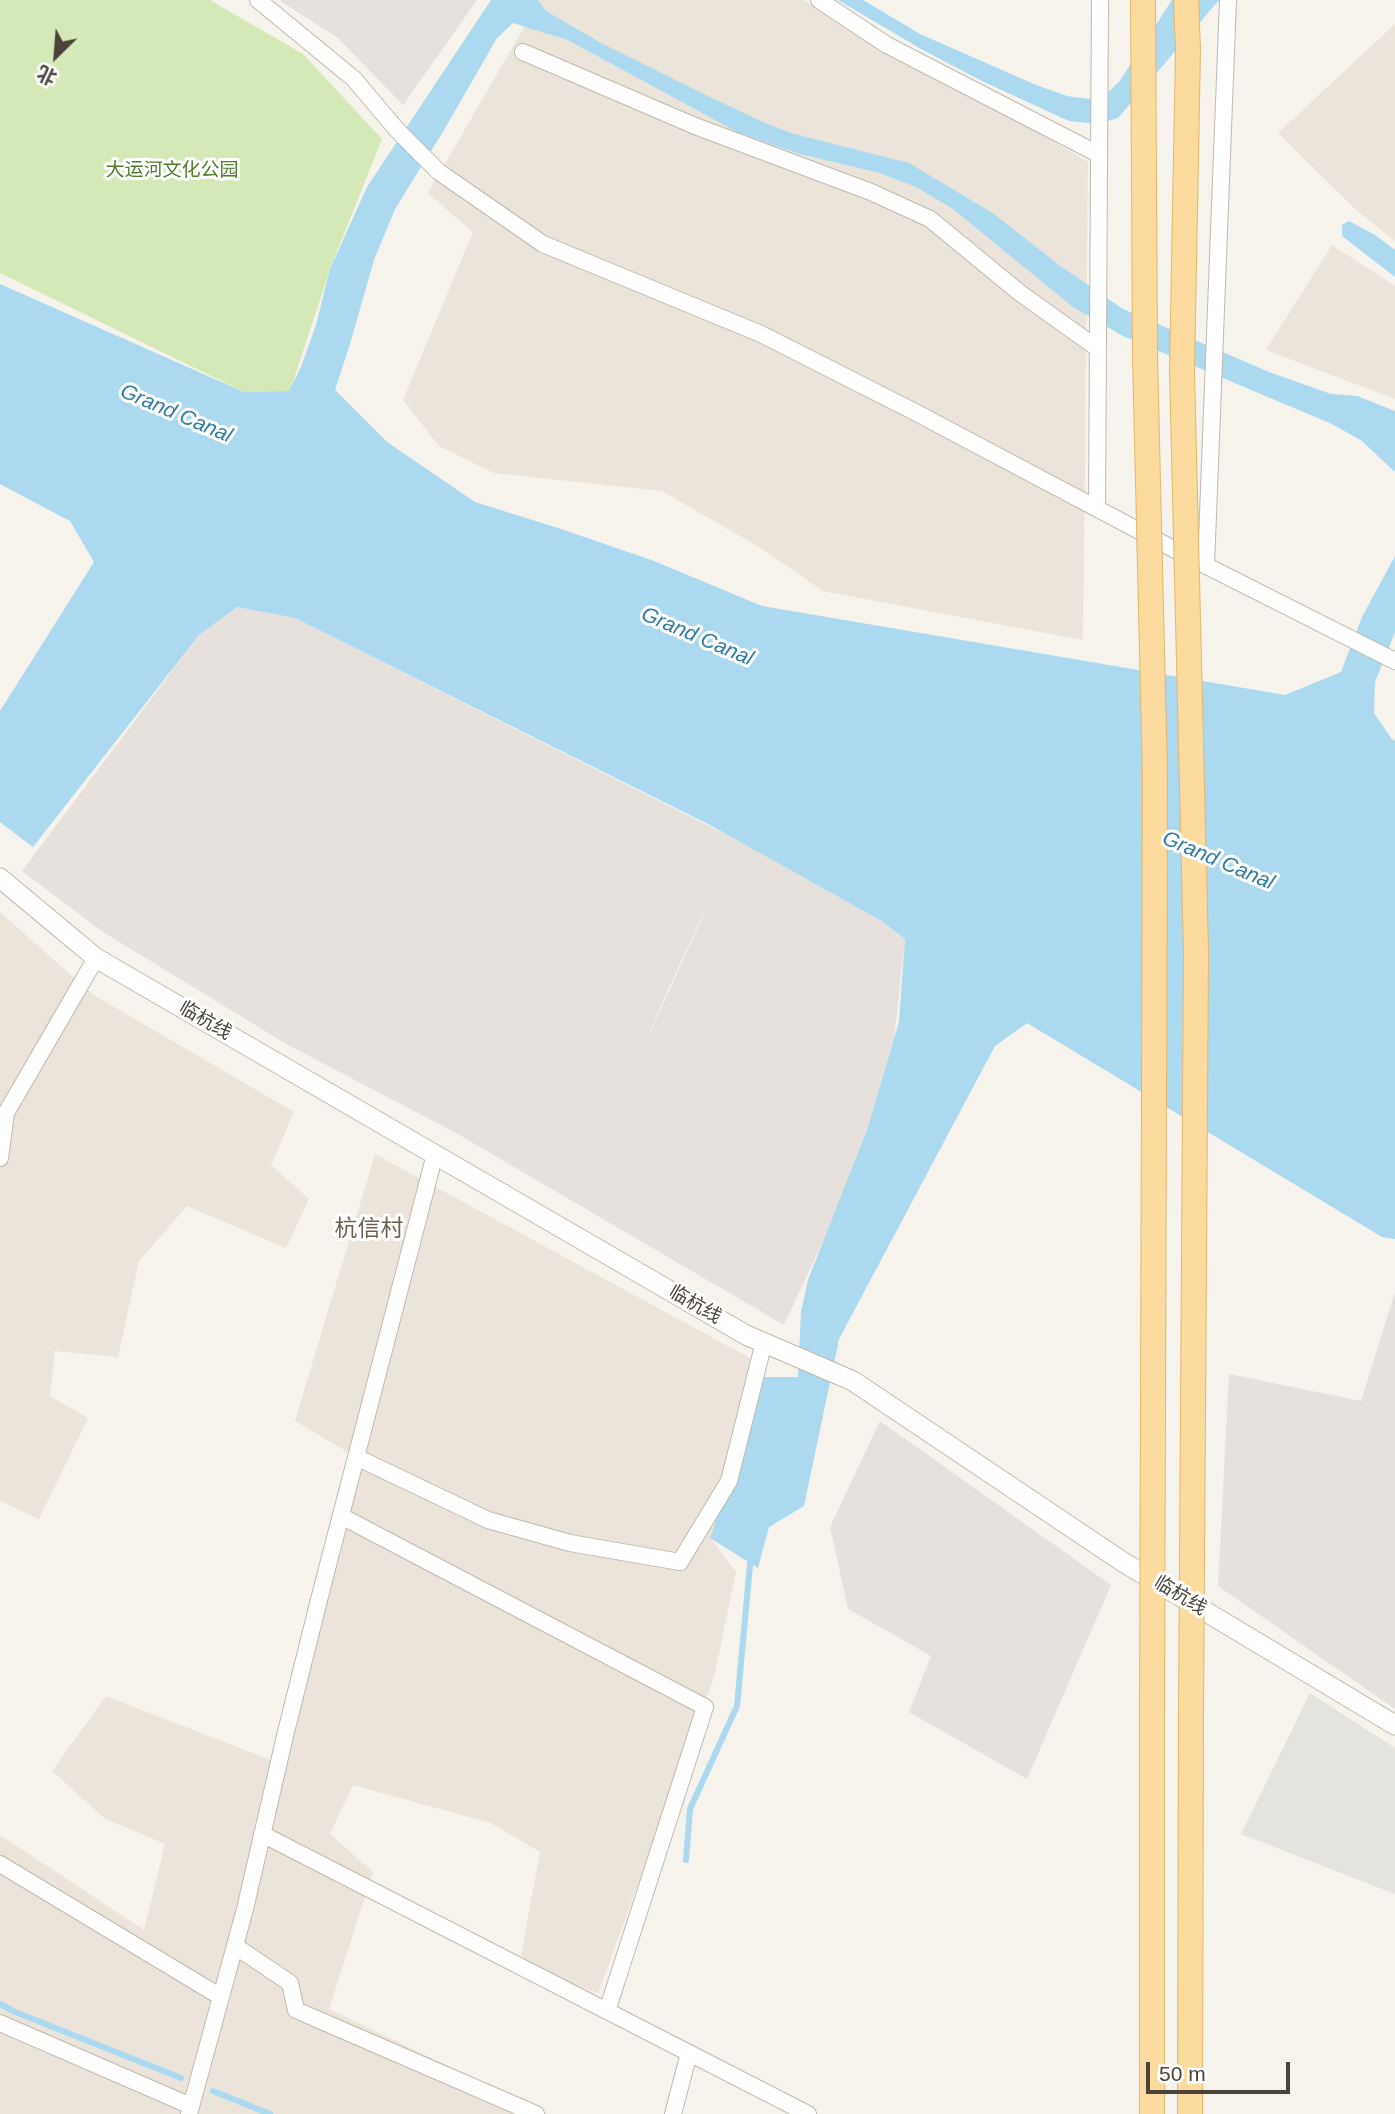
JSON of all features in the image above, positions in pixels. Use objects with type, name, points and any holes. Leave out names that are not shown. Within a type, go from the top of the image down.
[{"type":"main road","points":[[1143,0],[1145,356],[1155,777],[1152,2114]]},
{"type":"main road","points":[[1186,0],[1188,49],[1182,358],[1196,952],[1190,2114]]},
{"type":"street","points":[[258,0],[354,79],[397,130],[439,172],[542,244],[761,334],[1206,566],[1395,661]]},
{"type":"street","points":[[818,0],[887,45],[1098,154]]},
{"type":"street","points":[[1097,508],[1100,0]]},
{"type":"street","points":[[1206,566],[1228,6]]},
{"type":"street","points":[[523,52],[695,127],[871,191],[930,219],[1020,293],[1097,348]]},
{"type":"street","name":"临杭线","points":[[0,878],[96,958],[746,1335],[853,1381],[1123,1562],[1395,1726]]},
{"type":"street","points":[[0,1158],[6,1113],[96,958]]},
{"type":"street","points":[[0,2023],[190,2110],[235,1946],[295,1695],[435,1154]]},
{"type":"street","points":[[356,1457],[488,1520],[570,1543],[680,1562],[729,1481],[764,1342]]},
{"type":"street","points":[[341,1516],[705,1707],[607,2011]]},
{"type":"street","points":[[262,1834],[808,2114]]},
{"type":"street","points":[[0,1864],[221,1997]]},
{"type":"street","points":[[235,1946],[290,1983],[296,2010],[536,2114]]},
{"type":"street","points":[[673,2114],[689,2053]]},
{"type":"shaded area","points":[[279,0],[477,0],[403,105],[338,38]]},
{"type":"shaded area","points":[[540,0],[803,0],[903,53],[1088,162],[1083,640],[823,591],[761,548],[662,491],[494,473],[439,446],[403,400],[473,232],[428,193]]},
{"type":"shaded area","points":[[1395,24],[1395,241],[1355,209],[1278,133]]},
{"type":"shaded area","points":[[1332,245],[1395,286],[1395,399],[1266,350]]},
{"type":"shaded area","points":[[237,607],[295,618],[737,840],[880,920],[905,939],[894,1039],[867,1130],[828,1230],[784,1325],[456,1133],[288,1045],[103,932],[22,871],[199,635]],"holes":[[[704,914],[639,1057],[667,992]]]},
{"type":"shaded area","points":[[0,912],[92,994],[294,1112],[271,1165],[309,1199],[286,1248],[187,1206],[139,1261],[118,1357],[55,1351],[50,1396],[88,1418],[39,1519],[0,1501]]},
{"type":"shaded area","points":[[375,1154],[759,1363],[710,1538],[736,1572],[714,1677],[598,1993],[519,1966],[540,1852],[491,1823],[353,1785],[330,1834],[373,1872],[329,2009],[548,2114],[0,2114],[0,1835],[144,1930],[165,1844],[104,1818],[52,1771],[106,1696],[278,1763],[356,1457],[295,1421]]},
{"type":"shaded area","points":[[1395,1292],[1395,1709],[1218,1586],[1229,1374],[1361,1401]]},
{"type":"shaded area","points":[[880,1421],[1111,1585],[1027,1779],[909,1712],[931,1656],[848,1609],[830,1527]]},
{"type":"shaded area","points":[[1310,1693],[1395,1748],[1395,1894],[1241,1834]]},
{"type":"green space","name":"大运河文化公园","points":[[0,0],[210,0],[303,54],[382,139],[330,269],[290,391],[244,392],[0,273]]},
{"type":"water","name":"Grand Canal","points":[[491,0],[538,0],[546,11],[601,43],[767,124],[794,134],[909,163],[994,214],[1059,265],[1123,309],[1269,372],[1331,394],[1357,396],[1395,411],[1395,472],[1362,441],[1332,424],[1123,336],[1073,307],[953,209],[916,187],[880,173],[800,154],[739,133],[568,40],[513,23],[497,38],[395,209],[374,260],[335,390],[387,442],[475,502],[654,561],[762,606],[1285,695],[1341,672],[1362,617],[1395,556],[1395,632],[1375,682],[1374,713],[1395,741],[1395,1239],[1382,1237],[1027,1023],[995,1046],[839,1339],[804,1506],[769,1527],[758,1568],[710,1538],[763,1377],[798,1377],[801,1312],[808,1280],[867,1130],[899,1022],[905,939],[880,920],[708,824],[295,618],[237,607],[199,635],[33,847],[0,822],[0,711],[94,562],[70,521],[0,484],[0,284],[244,392],[289,391],[316,325],[330,269],[367,187]]},
{"type":"water","points":[[838,0],[863,0],[920,34],[1036,85],[1067,96],[1089,99],[1105,95],[1119,82],[1172,0],[1219,0],[1118,118],[1098,124],[1069,121],[982,81]]},
{"type":"water","points":[[1349,221],[1395,250],[1395,277],[1342,236],[1342,225]]},
{"type":"waterway","points":[[686,1860],[690,1809],[737,1706],[751,1554]]},
{"type":"waterway","points":[[0,2004],[181,2078]]},
{"type":"waterway","points":[[213,2091],[270,2114]]},
{"type":"district","name":"杭信村","points":[[369,1230]]}]
